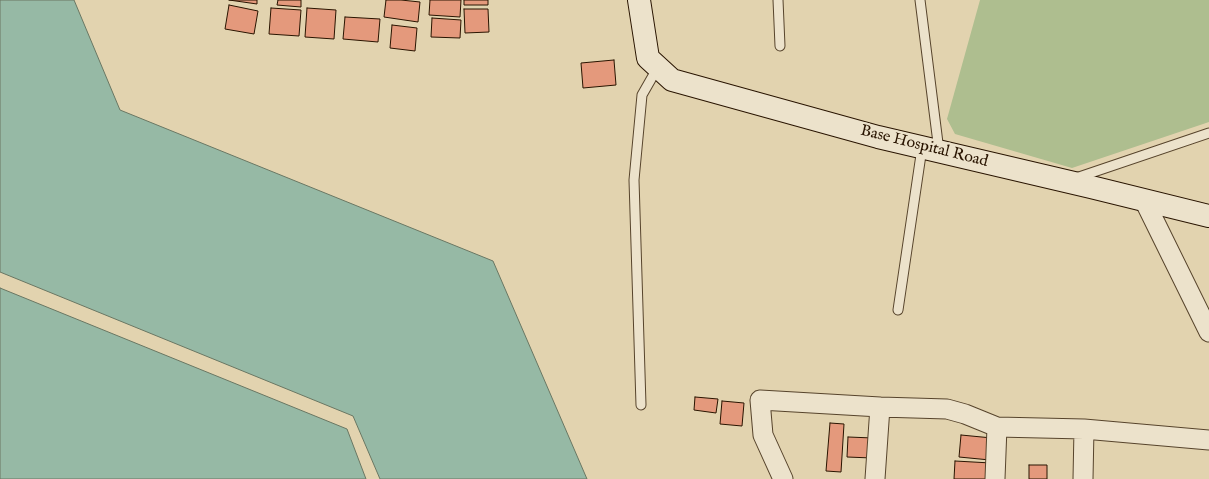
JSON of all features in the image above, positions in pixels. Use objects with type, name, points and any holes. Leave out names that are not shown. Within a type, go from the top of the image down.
[{"type":"street","points":[[639,0],[653,62]]},
{"type":"street","name":"Base Hospital Road","points":[[653,62],[672,80],[878,137],[1209,216]]},
{"type":"street","points":[[1144,200],[1209,332]]},
{"type":"street","points":[[783,479],[763,435],[760,400],[880,407],[947,409],[997,426],[1084,428],[1209,440]]},
{"type":"street","points":[[875,479],[880,407]]},
{"type":"street","points":[[996,479],[997,426]]},
{"type":"street","points":[[1083,479],[1084,428]]},
{"type":"lane","points":[[778,0],[780,46]]},
{"type":"lane","points":[[898,310],[931,150],[920,0]]},
{"type":"lane","points":[[641,405],[634,180],[642,95],[653,62]]},
{"type":"lane","points":[[1067,181],[1209,133]]},
{"type":"shaded area","points":[[0,0],[74,0],[120,110],[493,261],[587,479],[380,479],[353,416],[0,272]]},
{"type":"shaded area","points":[[980,0],[1209,0],[1209,122],[1072,168],[955,134],[947,119]]},
{"type":"shaded area","points":[[0,288],[347,429],[366,479],[0,479]]},
{"type":"building","points":[[229,0],[257,0],[257,4]]},
{"type":"building","points":[[278,0],[301,0],[301,7],[277,5]]},
{"type":"building","points":[[386,0],[420,2],[418,22],[384,17]]},
{"type":"building","points":[[430,0],[461,0],[460,17],[429,15]]},
{"type":"building","points":[[464,0],[488,0],[488,5],[464,5]]},
{"type":"building","points":[[229,5],[258,11],[254,34],[225,29]]},
{"type":"building","points":[[271,8],[301,10],[299,36],[269,34]]},
{"type":"building","points":[[307,8],[336,10],[334,39],[305,37]]},
{"type":"building","points":[[464,9],[488,9],[489,32],[465,33]]},
{"type":"building","points":[[345,17],[380,19],[378,42],[343,39]]},
{"type":"building","points":[[432,18],[461,20],[460,38],[431,37]]},
{"type":"building","points":[[392,25],[417,28],[415,51],[390,48]]},
{"type":"building","points":[[614,60],[616,85],[583,88],[581,63]]},
{"type":"building","points":[[695,397],[718,399],[716,413],[694,410]]},
{"type":"building","points":[[722,401],[744,403],[742,426],[720,424]]},
{"type":"building","points":[[830,423],[844,424],[841,472],[826,471]]},
{"type":"building","points":[[961,435],[992,438],[990,460],[959,457]]},
{"type":"building","points":[[848,437],[873,438],[872,458],[847,457]]},
{"type":"building","points":[[955,461],[991,463],[990,479],[954,479]]},
{"type":"building","points":[[1029,465],[1047,465],[1047,479],[1029,479]]}]
